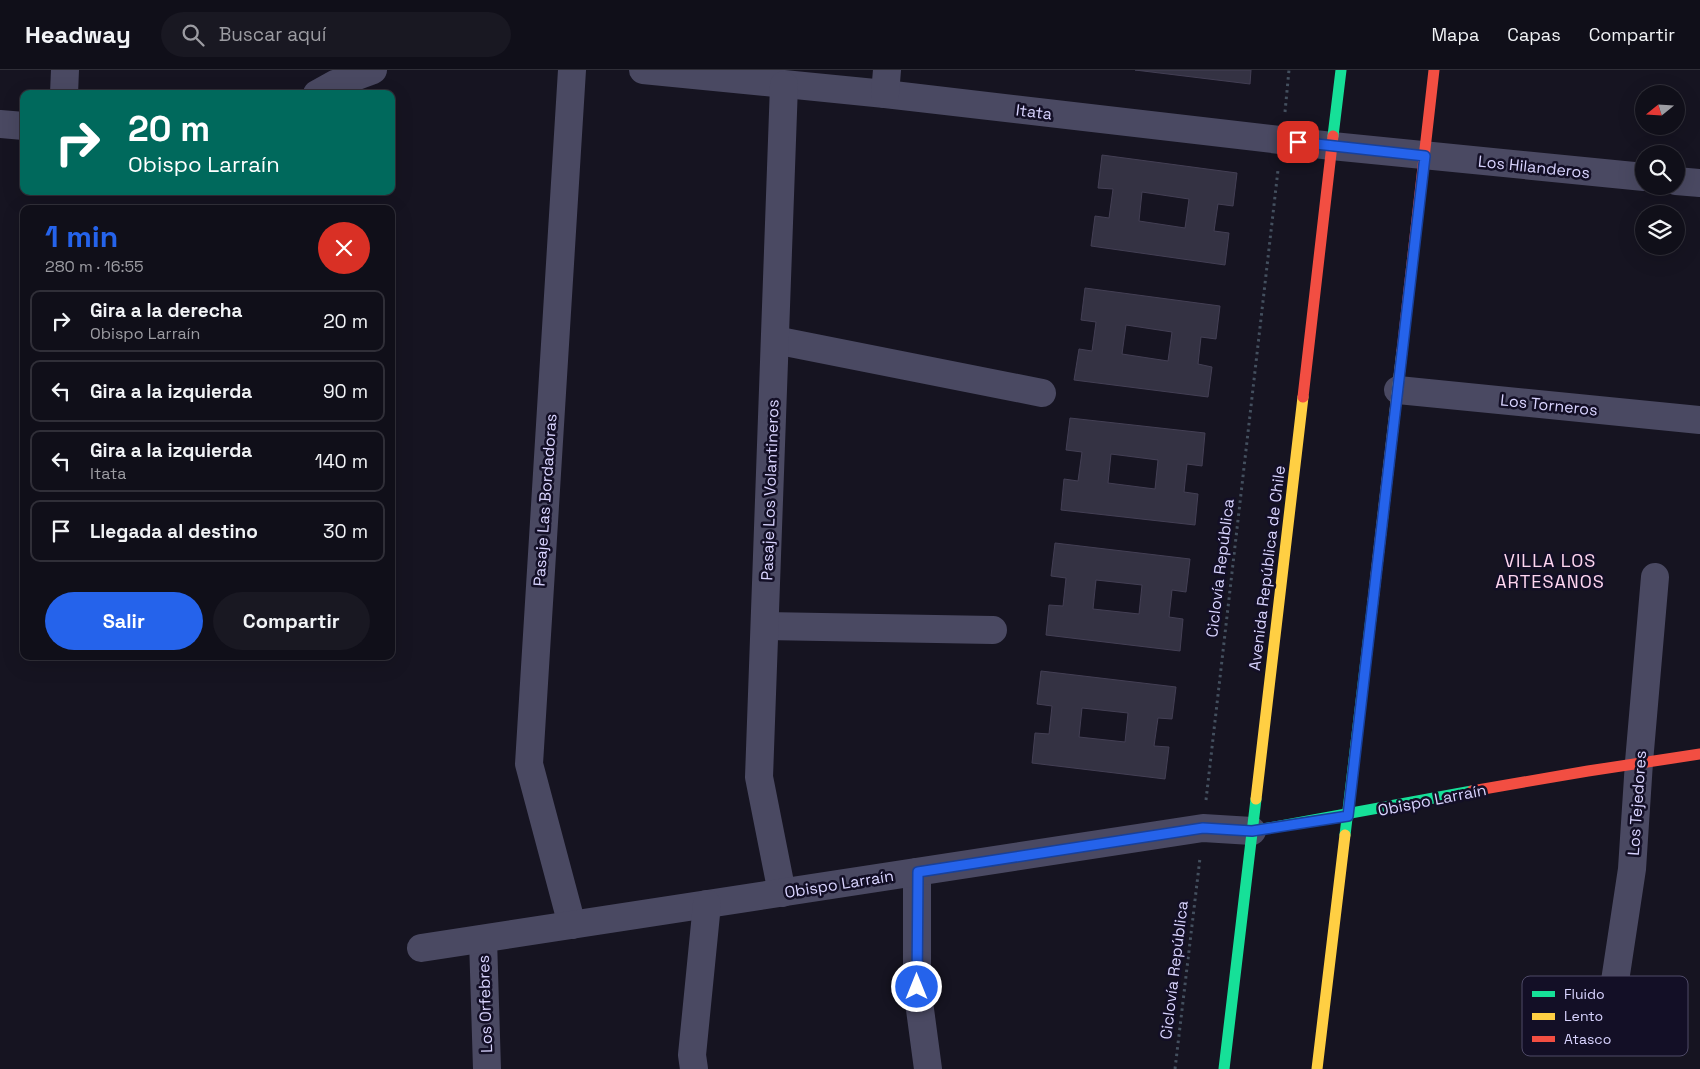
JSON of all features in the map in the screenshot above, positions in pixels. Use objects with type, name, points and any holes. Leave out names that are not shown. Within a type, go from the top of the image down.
[{"type":"main road","name":"Avenida República de Chile","points":[[1224,1069],[1341,70]]},
{"type":"main road","points":[[1317,1069],[1434,70]]},
{"type":"main road","name":"Obispo Larraín","points":[[1252,831],[1348,816],[1639,762],[1700,754]]},
{"type":"street","points":[[64,90],[65,70]]},
{"type":"street","points":[[324,90],[372,70]]},
{"type":"street","name":"Pasaje Las Bordadoras","points":[[572,70],[529,764],[572,925]]},
{"type":"street","name":"Itata","points":[[643,70],[784,85],[886,82],[1282,140],[1425,156]]},
{"type":"street","name":"Pasaje Los Volantineros","points":[[782,893],[759,777],[784,85]]},
{"type":"street","points":[[0,124],[20,126]]},
{"type":"street","name":"Los Hilanderos","points":[[1425,156],[1635,176]]},
{"type":"street","points":[[1685,182],[1700,183]]},
{"type":"street","points":[[775,340],[1042,393]]},
{"type":"street","name":"Los Torneros","points":[[1398,390],[1700,420]]},
{"type":"street","name":"Los Tejedores","points":[[1616,976],[1632,870],[1655,577]]},
{"type":"street","points":[[765,626],[993,630]]},
{"type":"street","name":"Obispo Larraín","points":[[421,948],[1203,828],[1252,831]]},
{"type":"street","points":[[918,872],[917,987],[928,1069]]},
{"type":"street","points":[[694,1069],[692,1055],[707,904]]},
{"type":"street","name":"Los Orfebres","points":[[483,939],[487,1069]]},
{"type":"path","name":"Ciclovía República","points":[[1175,1069],[1290,70]]},
{"type":"building","points":[[1135,70],[1251,70],[1250,84]]},
{"type":"building","points":[[1102,155],[1237,173],[1233,206],[1218,204],[1214,231],[1229,233],[1225,265],[1091,246],[1095,216],[1109,218],[1113,189],[1098,188]],"holes":[[[1142,192],[1189,199],[1185,228],[1139,221]]]},
{"type":"building","points":[[1085,288],[1220,306],[1216,339],[1201,337],[1198,364],[1212,367],[1208,397],[1074,380],[1079,349],[1092,351],[1096,322],[1081,320]],"holes":[[[1126,325],[1172,332],[1168,361],[1122,354]]]},
{"type":"building","points":[[1070,418],[1205,433],[1202,466],[1187,464],[1184,492],[1198,494],[1195,525],[1061,510],[1064,479],[1078,481],[1082,452],[1066,450]],"holes":[[[1111,454],[1158,460],[1155,489],[1108,483]]]},
{"type":"building","points":[[1055,543],[1190,559],[1186,592],[1172,590],[1169,617],[1183,619],[1180,651],[1046,635],[1049,605],[1063,606],[1066,578],[1051,576]],"holes":[[[1096,580],[1142,585],[1139,614],[1093,609]]]},
{"type":"building","points":[[1041,671],[1176,687],[1172,719],[1158,718],[1154,746],[1169,747],[1165,779],[1032,763],[1035,733],[1049,734],[1052,706],[1037,704]],"holes":[[[1082,708],[1128,713],[1125,742],[1079,737]]]},
{"type":"traffic: fast","points":[[1333,136],[1341,70]]},
{"type":"traffic: fast","points":[[1345,835],[1373,601]]},
{"type":"traffic: fast","points":[[1252,831],[1472,791]]},
{"type":"traffic: fast","points":[[1224,1069],[1256,799]]},
{"type":"traffic: slow","points":[[1373,601],[1402,351]]},
{"type":"traffic: slow","points":[[1256,799],[1303,397]]},
{"type":"traffic: slow","points":[[1317,1069],[1345,835]]},
{"type":"traffic: jam","points":[[1402,351],[1434,70]]},
{"type":"traffic: jam","points":[[1303,397],[1333,136]]},
{"type":"traffic: jam","points":[[1472,791],[1700,754]]},
{"type":"district","name":"VILLA LOS ARTESANOS","points":[[1550,570]]},
{"type":"route","points":[[917,987],[918,872],[1203,828],[1252,831],[1348,816],[1425,156],[1298,142]]}]
